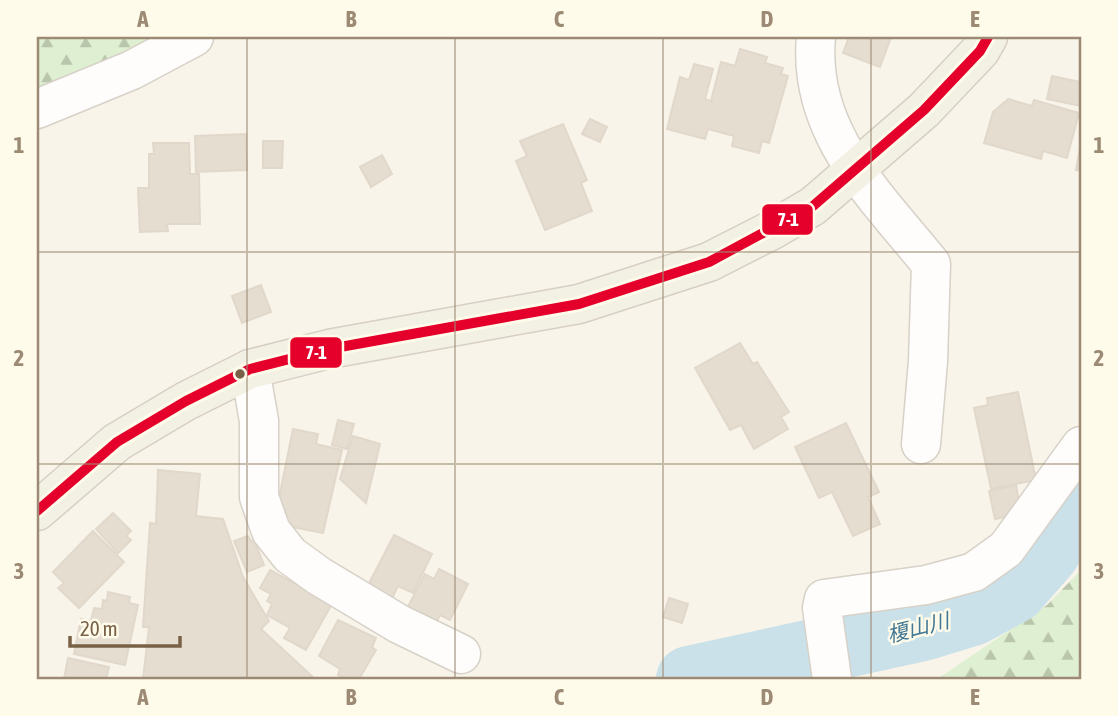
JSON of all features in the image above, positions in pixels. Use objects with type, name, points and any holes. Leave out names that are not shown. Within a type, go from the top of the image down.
[{"type":"main road","points":[[37,511],[117,442],[186,401],[250,369],[328,349],[579,304],[709,262],[813,206],[924,110],[980,51],[988,37]]},
{"type":"street","points":[[37,109],[132,70],[194,37]]},
{"type":"street","points":[[816,37],[817,85],[829,125],[854,170],[932,267],[921,444]]},
{"type":"street","points":[[250,369],[259,421],[259,497],[271,531],[290,555],[320,576],[399,624],[461,654]]},
{"type":"street","points":[[832,679],[822,608],[824,599],[926,585],[974,572],[1006,549],[1081,446]]},
{"type":"green space","points":[[37,37],[159,37],[37,94]]},
{"type":"green space","points":[[1081,570],[1081,679],[937,679],[1047,605]]},
{"type":"building","points":[[849,37],[891,37],[880,67],[843,53]]},
{"type":"building","points":[[740,49],[767,57],[765,63],[783,68],[781,74],[788,76],[769,143],[762,141],[759,153],[732,146],[734,136],[708,129],[705,139],[667,129],[680,77],[689,80],[694,64],[713,69],[705,99],[711,101],[721,62],[735,66]]},
{"type":"building","points":[[1052,76],[1080,82],[1081,77],[1081,106],[1047,99]]},
{"type":"building","points":[[1008,99],[1032,106],[1034,100],[1079,113],[1067,158],[1043,151],[1041,159],[984,143],[993,112]]},
{"type":"building","points":[[590,119],[607,127],[600,142],[582,134]]},
{"type":"building","points":[[563,124],[587,180],[581,183],[592,211],[545,230],[516,161],[527,156],[520,141]]},
{"type":"building","points":[[246,134],[247,170],[196,172],[195,136]]},
{"type":"building","points":[[263,141],[283,141],[282,168],[263,168]]},
{"type":"building","points":[[1081,142],[1081,171],[1076,170]]},
{"type":"building","points":[[153,143],[189,143],[190,174],[199,174],[200,224],[167,224],[168,231],[140,232],[138,188],[149,188],[149,154],[154,154]]},
{"type":"building","points":[[382,155],[392,174],[371,187],[360,167]]},
{"type":"building","points":[[261,285],[271,312],[242,323],[232,296]]},
{"type":"building","points":[[740,343],[753,364],[757,362],[789,412],[781,417],[788,429],[754,449],[741,425],[730,430],[695,368]]},
{"type":"building","points":[[1018,392],[1036,480],[991,489],[974,408],[988,405],[987,398]]},
{"type":"building","points":[[338,420],[354,424],[347,449],[332,445]]},
{"type":"building","points":[[846,423],[879,492],[868,497],[880,524],[853,536],[832,492],[819,498],[795,447]]},
{"type":"building","points":[[293,429],[318,434],[316,444],[342,450],[323,533],[282,525],[285,510],[277,508]]},
{"type":"building","points":[[353,436],[380,444],[366,503],[340,479]]},
{"type":"building","points":[[158,470],[200,474],[196,516],[223,519],[243,577],[269,621],[261,629],[315,679],[143,679],[149,627],[143,627],[150,523],[156,524]]},
{"type":"building","points":[[1016,485],[1021,514],[995,519],[989,491]]},
{"type":"building","points":[[113,513],[131,531],[126,536],[131,540],[118,553],[96,529]]},
{"type":"building","points":[[93,531],[124,562],[79,608],[58,588],[64,583],[53,572]]},
{"type":"building","points":[[394,535],[432,554],[413,593],[398,586],[391,601],[366,589]]},
{"type":"building","points":[[248,536],[251,541],[254,540],[264,565],[247,572],[234,541]]},
{"type":"building","points":[[439,569],[468,584],[450,620],[440,615],[431,633],[402,618],[425,574],[434,579]]},
{"type":"building","points":[[270,570],[332,604],[306,650],[284,638],[290,628],[267,615],[272,604],[267,601],[271,594],[260,588]]},
{"type":"building","points":[[108,592],[130,597],[129,603],[138,605],[125,665],[74,654],[81,619],[91,621],[94,608],[102,609]]},
{"type":"building","points":[[669,598],[688,604],[682,623],[663,617]]},
{"type":"building","points":[[338,620],[376,638],[372,647],[376,650],[359,679],[346,679],[338,675],[340,669],[319,656]]},
{"type":"building","points":[[68,658],[109,667],[106,679],[64,679]]},
{"type":"waterway","name":"榎山川","points":[[689,679],[923,628],[972,613],[1014,590],[1048,551],[1081,481]]},
{"type":"transit line","name":"7-1","points":[[37,511],[117,442],[186,401],[250,369],[329,349],[579,304],[709,262],[813,206],[924,110],[980,51],[988,37]]}]
